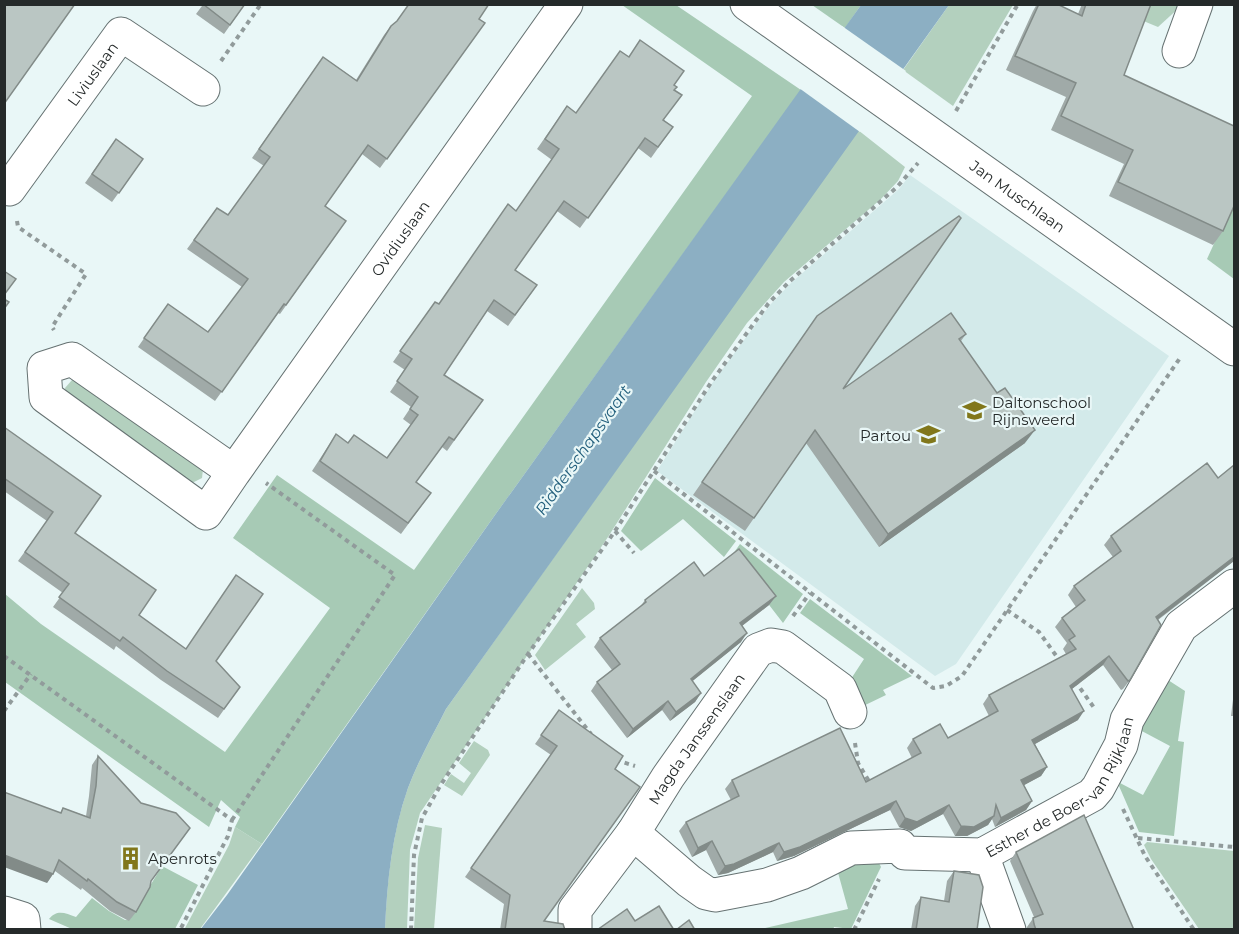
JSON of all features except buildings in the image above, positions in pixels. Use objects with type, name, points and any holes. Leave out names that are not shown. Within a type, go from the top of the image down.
[{"type":"street","name":"Ovidiuslaan","points":[[72,359],[44,368],[46,397],[206,513],[248,475],[566,4]]},
{"type":"street","name":"Jan Muschlaan","points":[[747,4],[1234,349]]},
{"type":"street","points":[[1179,51],[1196,4]]},
{"type":"street","name":"Liviuslaan","points":[[4,186],[9,189],[121,34],[203,89]]},
{"type":"street","points":[[72,359],[248,475]]},
{"type":"street","name":"Esther de Boer-van Rijklaan","points":[[633,832],[689,881],[706,893],[715,895],[767,885],[801,873],[851,848],[900,846],[905,853],[982,855],[1092,795],[1121,745],[1127,720],[1181,626],[1234,586]]},
{"type":"street","name":"Magda Janssenslaan","points":[[575,930],[575,910],[633,832],[668,777],[758,650],[771,645],[783,647],[840,689],[850,712]]},
{"type":"street","points":[[982,855],[1009,930]]},
{"type":"street","points":[[4,913],[23,919],[24,930]]},
{"type":"path","points":[[203,89],[261,4]]},
{"type":"path","points":[[411,930],[414,855],[422,818],[440,786],[528,654],[615,531],[712,381],[768,304],[790,281],[897,187],[938,138],[1018,4]]},
{"type":"path","points":[[18,227],[86,274],[52,327],[72,359]]},
{"type":"path","points":[[654,471],[933,688],[946,686],[962,676],[1180,358]]},
{"type":"path","points":[[180,930],[228,836],[232,820],[395,575],[248,475]]},
{"type":"path","points":[[615,531],[634,553]]},
{"type":"path","points":[[1007,610],[1039,632],[1066,670]]},
{"type":"path","points":[[528,654],[592,735]]},
{"type":"path","points":[[4,656],[232,820]]},
{"type":"path","points":[[4,711],[31,674]]},
{"type":"path","points":[[1073,679],[1121,745]]},
{"type":"path","points":[[850,712],[858,763],[874,792]]},
{"type":"path","points":[[611,757],[668,777]]},
{"type":"path","points":[[1098,788],[1116,796],[1145,856],[1194,930]]},
{"type":"path","points":[[1137,838],[1234,847]]},
{"type":"path","points":[[854,930],[882,872],[905,853]]},
{"type":"shaded area","points":[[910,175],[1169,356],[956,664],[935,676],[657,471],[713,382],[770,305],[791,283],[899,189]]},
{"type":"green space","points":[[622,5],[676,5],[801,90],[262,844],[235,827],[240,817],[221,800],[209,827],[5,682],[5,594],[41,624],[225,752],[330,608],[233,538],[277,475],[414,570],[752,96]]},
{"type":"green space","points":[[812,5],[861,5],[845,28]]},
{"type":"green space","points":[[949,5],[1013,5],[953,106],[903,70]]},
{"type":"green space","points":[[1147,5],[1181,6],[1158,27],[1141,20]]},
{"type":"green space","points":[[858,130],[905,167],[898,181],[881,199],[784,282],[747,323],[706,382],[608,537],[420,813],[410,850],[407,929],[385,930],[391,858],[402,805],[416,768],[446,709]]},
{"type":"green space","points":[[1234,200],[1234,279],[1207,259]]},
{"type":"green space","points":[[78,379],[203,469],[202,478],[190,484],[68,401],[65,388],[72,380]]},
{"type":"green space","points":[[655,478],[736,541],[724,557],[683,519],[641,551],[621,531]]},
{"type":"green space","points":[[740,544],[803,594],[783,623],[750,580],[728,561]]},
{"type":"green space","points":[[582,588],[594,603],[595,609],[576,624],[586,637],[545,670],[535,655]]},
{"type":"green space","points":[[810,599],[912,676],[883,690],[886,695],[857,709],[849,682],[864,659],[800,613]]},
{"type":"green space","points":[[1168,680],[1185,691],[1178,741],[1184,742],[1174,836],[1139,832],[1119,786],[1120,783],[1143,795],[1170,746],[1138,729]]},
{"type":"green space","points":[[474,741],[488,750],[490,755],[462,796],[444,785],[451,774],[464,783],[471,773],[459,763]]},
{"type":"green space","points":[[425,825],[442,828],[434,929],[414,929],[418,858]]},
{"type":"green space","points":[[235,827],[262,844],[200,929],[184,930],[229,845]]},
{"type":"green space","points":[[1147,842],[1234,851],[1234,929],[1199,929],[1151,859],[1144,845]]},
{"type":"green space","points":[[879,863],[881,867],[851,929],[834,927],[833,930],[756,930],[848,909],[837,869],[845,865]]},
{"type":"green space","points":[[162,866],[198,885],[175,929],[72,929],[49,919],[58,913],[76,917],[92,898],[125,920],[130,919]]},
{"type":"water","name":"Ridderschapsvaart","points":[[861,5],[949,5],[446,709],[416,768],[402,805],[391,858],[385,929],[200,930],[227,895],[495,515]]},
{"type":"pier","points":[[842,26],[906,71],[860,132],[799,88]]},
{"type":"place","name":"Daltonschool Rijnsweerd","points":[[974,411]]},
{"type":"place","name":"Partou","points":[[929,435]]},
{"type":"place","name":"Apenrots","points":[[130,858]]}]
